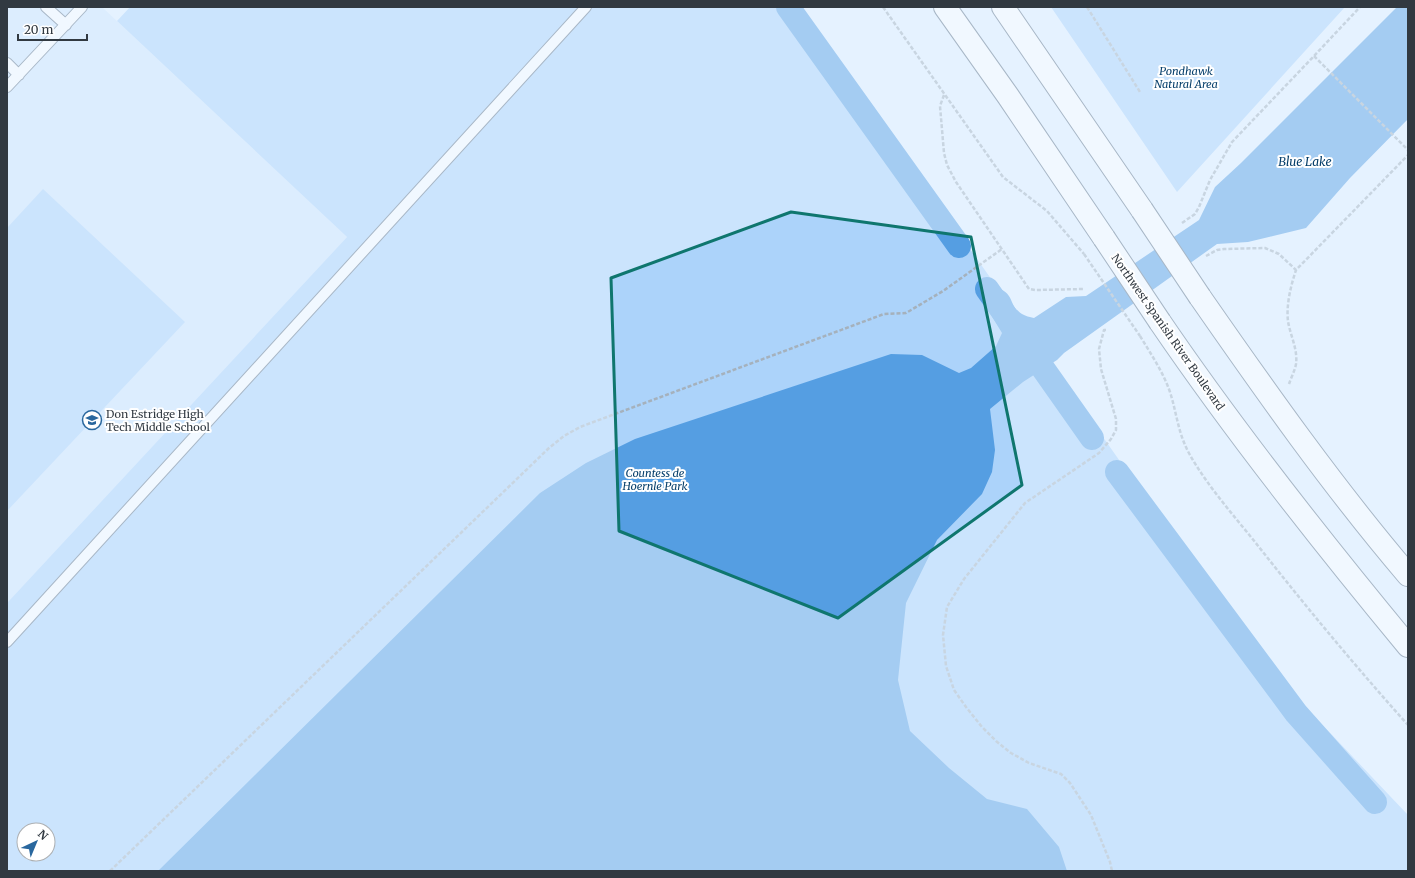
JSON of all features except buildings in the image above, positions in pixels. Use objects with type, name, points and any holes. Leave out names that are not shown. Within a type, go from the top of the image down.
[{"type":"main road","name":"Northwest Spanish River Boulevard","points":[[945,7],[1008,96],[1200,380],[1288,497],[1408,646]]},
{"type":"main road","points":[[1003,7],[1200,297],[1283,414],[1334,483],[1408,575]]},
{"type":"lane","points":[[46,7],[66,25]]},
{"type":"lane","points":[[7,87],[82,7]]},
{"type":"lane","points":[[7,642],[586,7]]},
{"type":"lane","points":[[7,64],[19,75]]},
{"type":"path","points":[[883,7],[1003,177],[1047,211],[1084,254],[1140,336],[1163,376],[1170,392],[1178,427],[1191,456],[1201,471],[1313,615],[1408,725]]},
{"type":"path","points":[[1088,7],[1140,92]]},
{"type":"path","points":[[1182,223],[1195,214],[1199,208],[1210,180],[1232,142],[1360,7]]},
{"type":"path","points":[[1314,56],[1408,150]]},
{"type":"path","points":[[944,94],[940,106],[944,153],[947,165],[956,182],[1029,289],[1084,289]]},
{"type":"path","points":[[1288,386],[1296,364],[1295,349],[1288,322],[1288,308],[1293,278],[1296,270],[1408,155]]},
{"type":"path","points":[[1206,256],[1217,250],[1224,249],[1265,248],[1279,254],[1296,270]]},
{"type":"path","points":[[110,871],[544,453],[564,436],[580,427],[884,314],[906,313],[943,290],[1002,249]]},
{"type":"path","points":[[1106,330],[1104,330],[1099,349],[1101,369],[1116,419],[1116,430],[1111,439],[1099,453],[1025,503],[964,579],[947,607],[943,635],[946,666],[954,690],[982,727],[996,741],[1011,753],[1030,763],[1061,774],[1070,783],[1091,816],[1110,862],[1112,871]]},
{"type":"highlighted area","points":[[791,212],[971,237],[1022,485],[838,618],[619,531],[611,278]]},
{"type":"shaded area","name":"Don Estridge High Tech Middle School","points":[[7,7],[102,7],[347,237],[7,603]]},
{"type":"green space","name":"Countess de Hoernle Park","points":[[130,7],[799,7],[1259,658],[1408,815],[1408,871],[7,871],[7,603],[347,237],[117,21]]},
{"type":"green space","name":"Pondhawk Natural Area","points":[[1051,7],[1345,7],[1177,192]]},
{"type":"green space","points":[[43,189],[185,322],[7,511],[7,228]]},
{"type":"water","name":"Blue Lake","points":[[1397,7],[1408,7],[1408,119],[1350,178],[1306,228],[1248,242],[1217,244],[1064,353],[1057,360],[1023,382],[990,409],[995,450],[992,472],[982,494],[937,540],[906,603],[898,680],[910,731],[949,768],[987,799],[1027,809],[1059,847],[1067,871],[158,871],[540,493],[586,463],[635,439],[891,354],[922,355],[959,373],[971,368],[996,346],[1002,333],[982,300],[984,291],[990,286],[1005,292],[1017,310],[1023,315],[1034,318],[1066,297],[1086,296],[1199,220],[1215,187],[1241,163]]},
{"type":"waterway","points":[[788,7],[959,246]]},
{"type":"waterway","points":[[987,289],[1092,438]]},
{"type":"waterway","points":[[1117,472],[1296,713],[1375,802]]},
{"type":"place","name":"Don Estridge High Tech Middle School","points":[[92,420]]}]
